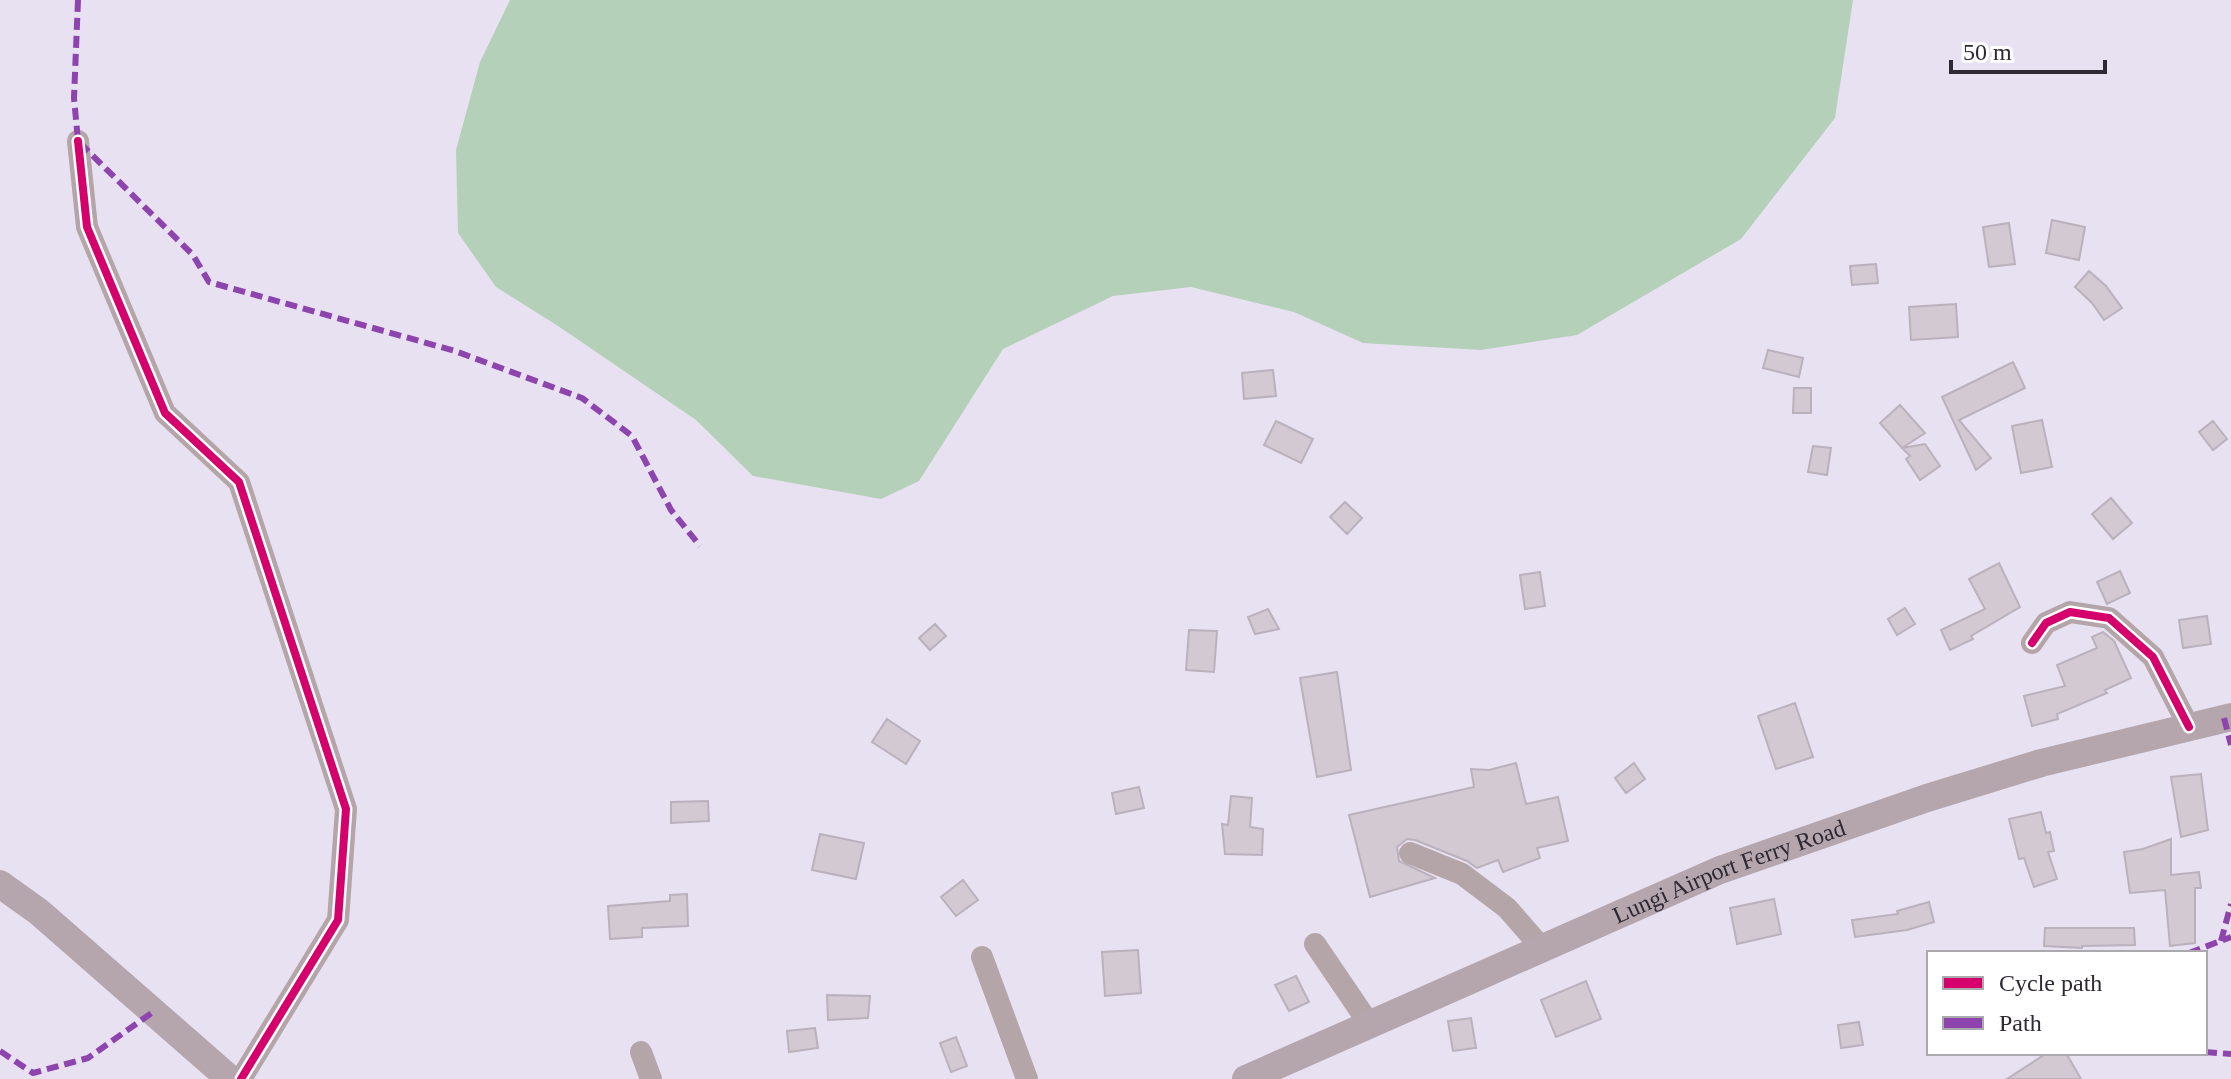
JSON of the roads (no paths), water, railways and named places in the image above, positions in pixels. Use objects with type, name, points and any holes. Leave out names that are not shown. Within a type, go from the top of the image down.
[{"type":"main road","name":"Lungi Airport Ferry Road","points":[[1246,1079],[1720,870],[1927,798],[2041,763],[2231,717]]},
{"type":"main road","points":[[0,884],[39,912],[230,1079]]},
{"type":"street","points":[[78,141],[87,227],[165,413],[239,482],[346,809],[338,920],[241,1079]]},
{"type":"street","points":[[2032,643],[2046,623],[2070,612],[2109,618],[2153,657],[2189,727]]},
{"type":"street","points":[[1410,853],[1462,874],[1507,908],[1541,947]]},
{"type":"street","points":[[1315,944],[1370,1025]]},
{"type":"street","points":[[982,957],[1027,1079]]},
{"type":"street","points":[[641,1052],[651,1079]]}]
